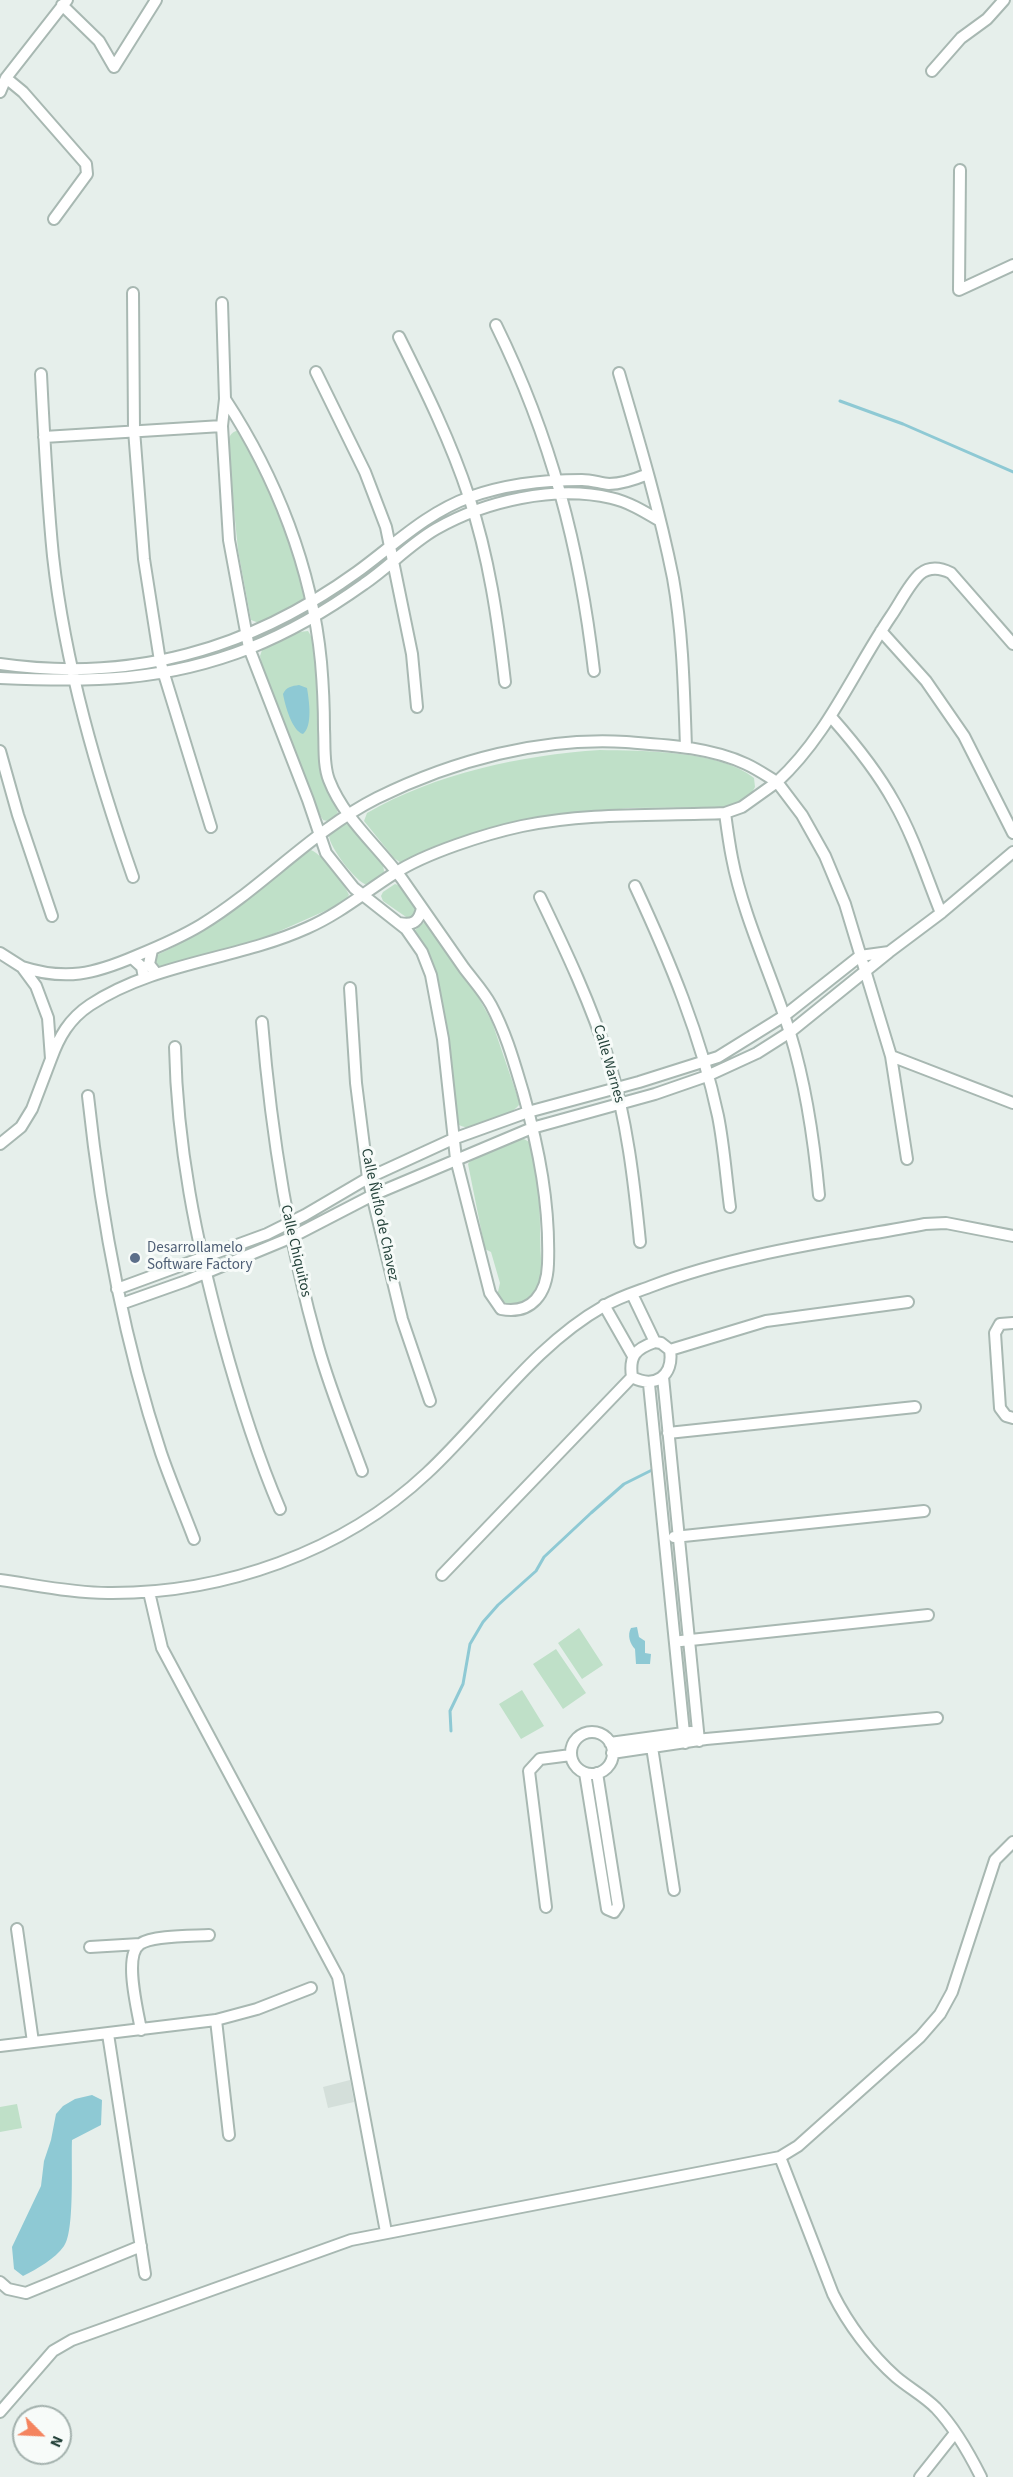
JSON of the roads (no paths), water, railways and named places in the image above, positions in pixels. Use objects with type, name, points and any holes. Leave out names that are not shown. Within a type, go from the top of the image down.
[{"type":"street","points":[[0,92],[6,78],[64,3],[99,41],[114,67],[156,0]]},
{"type":"street","points":[[932,71],[961,38],[987,19],[1004,0]]},
{"type":"street","points":[[6,78],[23,92],[86,164],[87,174],[54,219]]},
{"type":"street","points":[[960,170],[959,290],[1013,265]]},
{"type":"street","points":[[132,293],[134,430],[144,559],[160,661],[211,827]]},
{"type":"street","points":[[222,303],[225,399],[222,426],[229,540],[249,648],[326,853],[354,888],[399,923],[422,952],[431,975],[443,1039],[456,1159],[490,1293],[501,1309],[515,1311],[529,1306],[542,1294],[548,1278],[549,1238],[546,1196],[532,1128],[505,1034],[489,1002],[396,872],[349,815],[327,778],[320,659],[314,616],[299,557],[279,500],[251,439],[225,399]]},
{"type":"street","points":[[496,325],[522,377],[561,495],[578,559],[594,671]]},
{"type":"street","points":[[399,337],[428,394],[469,497],[498,616],[505,682]]},
{"type":"street","points":[[316,372],[365,472],[386,527],[412,654],[417,707]]},
{"type":"street","points":[[618,373],[648,474],[673,579],[684,677],[686,747]]},
{"type":"street","points":[[40,374],[53,557],[73,670],[105,796],[133,877]]},
{"type":"street","points":[[44,437],[222,426]]},
{"type":"street","points":[[0,664],[73,670],[118,667],[160,661],[246,636],[311,602],[356,573],[427,518],[469,497],[510,485],[584,480],[611,484],[627,482],[648,474]]},
{"type":"street","points":[[0,678],[119,680],[163,673],[208,662],[249,648],[286,632],[314,616],[364,584],[435,530],[473,511],[513,499],[561,495],[611,498],[631,505],[660,521]]},
{"type":"street","points":[[0,1144],[21,1127],[32,1110],[59,1037],[75,1017],[88,1006],[144,978],[280,939],[331,916],[396,872],[456,845],[522,826],[591,817],[725,813],[742,807],[777,782],[810,749],[832,718],[881,631],[917,578],[929,569],[936,568],[951,573],[1013,645]]},
{"type":"street","points":[[881,631],[926,681],[964,736],[1013,833]]},
{"type":"street","points":[[832,718],[861,750],[894,802],[941,913]]},
{"type":"street","points":[[22,967],[63,975],[81,975],[98,971],[152,950],[201,925],[320,834],[349,815],[376,799],[431,775],[502,753],[556,744],[609,741],[686,747],[747,764],[777,782],[802,815],[825,856],[844,904],[891,1056],[907,1159]]},
{"type":"street","points":[[0,751],[18,815],[52,916]]},
{"type":"street","points":[[725,813],[739,886],[790,1032],[812,1129],[819,1195]]},
{"type":"street","points":[[121,1304],[290,1238],[373,1195],[532,1128],[619,1102],[655,1094],[707,1076],[756,1053],[790,1032],[941,913],[1013,852]]},
{"type":"street","points":[[635,886],[682,995],[707,1076],[718,1117],[730,1207]]},
{"type":"street","name":"Calle Warnes","points":[[540,897],[583,988],[598,1027],[619,1102],[630,1158],[640,1242]]},
{"type":"street","points":[[399,923],[409,925],[414,923],[419,918],[422,908]]},
{"type":"street","points":[[152,950],[149,964],[156,973]]},
{"type":"street","points":[[117,1289],[267,1234],[305,1215],[368,1178],[453,1139],[528,1112],[703,1063],[744,1042],[784,1016],[860,956],[889,952]]},
{"type":"street","points":[[0,953],[22,967],[36,986],[48,1018],[51,1059]]},
{"type":"street","points":[[132,958],[142,967],[144,978]]},
{"type":"street","name":"Calle Ñuflo de Chavez","points":[[350,988],[356,1083],[368,1178],[402,1319],[430,1401]]},
{"type":"street","name":"Calle Chiquitos","points":[[262,1022],[273,1128],[290,1238],[333,1395],[362,1472]]},
{"type":"street","points":[[174,1047],[181,1150],[204,1272],[251,1435],[280,1509]]},
{"type":"street","points":[[891,1056],[1013,1103]]},
{"type":"street","points":[[88,1096],[101,1205],[117,1289],[162,1454],[194,1539]]},
{"type":"street","points":[[0,1580],[106,1593],[150,1592],[234,1578],[283,1561],[332,1540],[370,1517],[427,1473],[553,1343],[604,1305],[690,1272],[743,1258],[926,1224],[946,1223],[1013,1236]]},
{"type":"street","points":[[632,1294],[655,1342]]},
{"type":"street","points":[[670,1350],[766,1321],[908,1302]]},
{"type":"street","points":[[604,1305],[633,1356]]},
{"type":"street","points":[[1013,1323],[1000,1324],[995,1333],[1000,1408],[1006,1416],[1013,1418]]},
{"type":"street","points":[[633,1377],[630,1366],[633,1356],[643,1346],[655,1342],[662,1343],[670,1350],[669,1370],[663,1377],[649,1384]]},
{"type":"street","points":[[633,1377],[649,1384]]},
{"type":"street","points":[[442,1575],[633,1377]]},
{"type":"street","points":[[663,1377],[688,1641],[701,1737]]},
{"type":"street","points":[[649,1384],[685,1738]]},
{"type":"street","points":[[668,1432],[915,1407]]},
{"type":"street","points":[[664,1538],[924,1511]]},
{"type":"street","points":[[150,1592],[162,1648],[338,1977],[386,2232]]},
{"type":"street","points":[[674,1642],[928,1615]]},
{"type":"street","points":[[611,1748],[685,1738],[937,1718]]},
{"type":"street","points":[[611,1748],[608,1766],[597,1773],[585,1773],[573,1763],[572,1747],[582,1735],[597,1733],[611,1748],[652,1747],[685,1738]]},
{"type":"street","points":[[652,1747],[674,1890]]},
{"type":"street","points":[[546,1907],[529,1771],[540,1759],[571,1755]]},
{"type":"street","points":[[585,1773],[607,1908],[614,1912],[618,1906],[597,1773]]},
{"type":"street","points":[[0,2412],[53,2351],[72,2340],[351,2240],[780,2157],[798,2146],[920,2037],[939,2014],[952,1992],[995,1860],[1013,1842]]},
{"type":"street","points":[[17,1929],[33,2042]]},
{"type":"street","points":[[90,1947],[140,1944],[153,1940],[209,1935]]},
{"type":"street","points":[[123,1944],[132,1956]]},
{"type":"street","points":[[140,1944],[132,1956],[131,1964],[141,2030]]},
{"type":"street","points":[[0,2046],[216,2020],[257,2009],[311,1988]]},
{"type":"street","points":[[216,2020],[230,2135]]},
{"type":"street","points":[[108,2034],[145,2274]]},
{"type":"street","points":[[780,2157],[833,2294],[843,2314],[885,2366],[924,2397],[954,2433],[981,2477]]},
{"type":"street","points":[[0,2282],[8,2289],[26,2293],[141,2246]]},
{"type":"street","points":[[920,2477],[954,2433]]},
{"type":"water","points":[[299,685],[307,688],[309,706],[308,725],[303,734],[292,723],[283,694],[288,688]]},
{"type":"water","points":[[637,1627],[639,1637],[645,1641],[645,1653],[651,1654],[650,1664],[636,1664],[635,1649],[630,1642],[629,1634],[631,1628]]},
{"type":"water","points":[[92,2095],[102,2100],[101,2125],[72,2140],[70,2226],[64,2246],[40,2267],[23,2276],[14,2269],[12,2247],[41,2186],[44,2161],[56,2114],[63,2106],[75,2099]]},
{"type":"waterway","points":[[840,401],[903,424],[1013,472]]},
{"type":"waterway","points":[[451,1731],[450,1711],[463,1684],[470,1644],[483,1622],[498,1605],[536,1571],[544,1557],[591,1513],[624,1484],[652,1470]]},
{"type":"place","name":"Desarrollamelo Software Factory","points":[[135,1258]]}]
